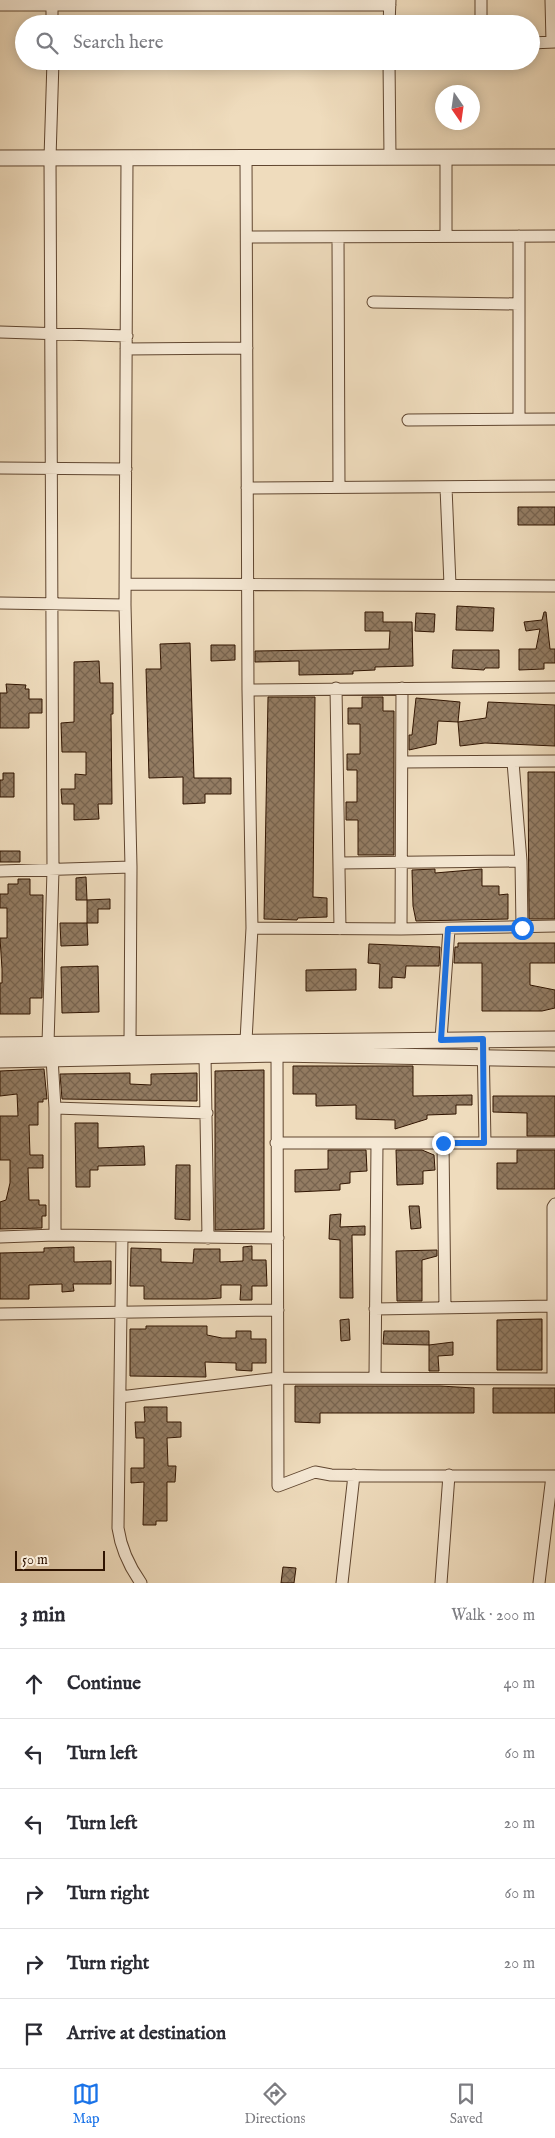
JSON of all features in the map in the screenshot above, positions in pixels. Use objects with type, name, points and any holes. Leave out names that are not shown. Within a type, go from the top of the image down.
[{"type":"street","points":[[481,0],[481,15]]},
{"type":"street","points":[[540,42],[554,42],[551,0]]},
{"type":"street","points":[[52,2],[52,15]]},
{"type":"street","points":[[0,5],[52,2],[390,2],[389,15]]},
{"type":"street","points":[[53,70],[50,158],[53,870],[50,1051],[55,1108],[55,1235]]},
{"type":"street","points":[[389,70],[390,157]]},
{"type":"street","points":[[0,158],[555,156]]},
{"type":"street","points":[[446,157],[446,236]]},
{"type":"street","points":[[127,158],[125,605],[131,867],[130,1042]]},
{"type":"street","points":[[246,158],[248,690],[252,928],[246,1041]]},
{"type":"street","points":[[519,236],[519,419]]},
{"type":"street","points":[[246,237],[555,236]]},
{"type":"street","points":[[338,237],[340,487]]},
{"type":"street","points":[[373,302],[518,304]]},
{"type":"street","points":[[0,332],[126,336]]},
{"type":"street","points":[[126,349],[247,348]]},
{"type":"street","points":[[408,420],[555,419]]},
{"type":"street","points":[[0,468],[52,470],[126,469]]},
{"type":"street","points":[[247,488],[555,486]]},
{"type":"street","points":[[446,487],[450,585]]},
{"type":"street","points":[[125,584],[555,586]]},
{"type":"street","points":[[0,604],[125,605]]},
{"type":"street","points":[[248,690],[555,687]]},
{"type":"street","points":[[336,688],[340,928]]},
{"type":"street","points":[[401,929],[402,688]]},
{"type":"street","points":[[402,762],[555,762]]},
{"type":"street","points":[[514,762],[521,861],[522,928]]},
{"type":"street","points":[[339,863],[521,861]]},
{"type":"street","points":[[0,871],[131,867]]},
{"type":"street","points":[[252,928],[448,929],[555,926]]},
{"type":"street","points":[[441,1040],[448,929]]},
{"type":"street","points":[[483,1039],[484,1143]]},
{"type":"street","points":[[0,1060],[50,1051],[130,1042],[555,1039]]},
{"type":"street","points":[[0,1045],[50,1051],[205,1056],[277,1054],[555,1059]]},
{"type":"street","points":[[277,1054],[278,1486],[315,1472],[354,1475],[554,1476],[539,1583]]},
{"type":"street","points":[[205,1056],[208,1238]]},
{"type":"street","points":[[55,1108],[206,1112]]},
{"type":"street","points":[[276,1143],[555,1143]]},
{"type":"street","points":[[375,1377],[378,1143]]},
{"type":"street","points":[[443,1143],[445,1308]]},
{"type":"street","points":[[120,1397],[278,1378],[554,1379],[552,1207],[555,1204]]},
{"type":"street","points":[[0,1237],[55,1235],[278,1238]]},
{"type":"street","points":[[122,1236],[118,1528],[120,1542],[125,1555],[141,1583]]},
{"type":"street","points":[[375,1309],[552,1306]]},
{"type":"street","points":[[0,1314],[278,1310]]},
{"type":"street","points":[[342,1583],[354,1475]]},
{"type":"street","points":[[441,1583],[449,1475]]},
{"type":"building","points":[[518,507],[555,507],[555,525],[518,525]]},
{"type":"building","points":[[457,606],[494,608],[493,631],[456,630]]},
{"type":"building","points":[[365,612],[383,612],[383,622],[412,622],[413,666],[375,667],[375,670],[353,671],[353,674],[299,675],[299,661],[255,662],[255,651],[389,649],[390,631],[365,631]]},
{"type":"building","points":[[544,612],[546,612],[550,649],[555,649],[555,663],[544,663],[544,669],[519,670],[519,649],[536,649],[540,629],[526,631],[524,622],[542,620]]},
{"type":"building","points":[[416,613],[435,614],[434,632],[415,631]]},
{"type":"building","points":[[190,643],[194,778],[231,778],[231,794],[205,794],[205,803],[183,804],[183,777],[149,778],[146,669],[161,669],[160,644]]},
{"type":"building","points":[[211,645],[235,645],[235,660],[211,661]]},
{"type":"building","points":[[453,650],[499,650],[499,668],[485,668],[484,670],[452,668]]},
{"type":"building","points":[[99,661],[100,683],[113,683],[113,714],[111,714],[112,804],[98,804],[99,819],[74,820],[74,804],[62,804],[61,789],[75,789],[75,774],[86,775],[86,752],[62,752],[61,723],[74,722],[74,662]]},
{"type":"building","points":[[6,684],[26,685],[25,689],[29,689],[29,699],[42,699],[42,713],[29,713],[29,728],[0,728],[0,693],[7,693]]},
{"type":"building","points":[[268,697],[315,697],[313,897],[327,898],[327,917],[298,918],[297,920],[264,919]]},
{"type":"building","points":[[362,697],[383,697],[383,711],[394,711],[394,855],[358,855],[358,820],[346,820],[346,802],[357,802],[357,770],[347,770],[347,754],[360,754],[360,724],[348,724],[348,708],[362,708]]},
{"type":"building","points":[[416,698],[460,702],[458,722],[438,721],[436,744],[409,750],[409,735],[412,735]]},
{"type":"building","points":[[488,702],[555,705],[555,746],[485,743],[460,746],[458,722],[486,718]]},
{"type":"building","points":[[528,772],[555,772],[555,919],[529,919]]},
{"type":"building","points":[[3,773],[14,773],[14,797],[0,797],[0,780],[3,780]]},
{"type":"building","points":[[0,851],[20,851],[20,862],[0,862]]},
{"type":"building","points":[[435,869],[435,873],[482,869],[482,886],[499,886],[499,895],[508,894],[508,919],[416,921],[413,906],[412,870]]},
{"type":"building","points":[[86,877],[87,900],[76,900],[76,878]]},
{"type":"building","points":[[18,879],[30,879],[30,895],[43,895],[42,998],[30,998],[30,1014],[0,1014],[2,969],[0,938],[7,938],[7,908],[0,908],[0,894],[8,894],[8,884],[18,884]]},
{"type":"building","points":[[110,899],[110,909],[98,909],[98,923],[87,923],[87,900]]},
{"type":"building","points":[[60,923],[87,923],[88,945],[61,946]]},
{"type":"building","points":[[458,943],[555,943],[555,963],[530,963],[530,985],[555,990],[555,1008],[542,1011],[482,1011],[482,963],[454,963],[455,947],[458,947]]},
{"type":"building","points":[[369,944],[440,947],[439,966],[406,966],[405,978],[392,977],[392,988],[379,988],[380,964],[368,963]]},
{"type":"building","points":[[98,966],[99,1012],[62,1013],[61,967]]},
{"type":"building","points":[[356,969],[356,990],[306,991],[306,970]]},
{"type":"building","points":[[293,1066],[413,1066],[413,1096],[472,1095],[472,1105],[456,1105],[456,1114],[427,1115],[427,1119],[395,1129],[395,1120],[356,1119],[356,1105],[316,1106],[316,1094],[293,1094]]},
{"type":"building","points":[[44,1069],[47,1099],[43,1099],[43,1102],[38,1102],[38,1125],[29,1125],[30,1155],[43,1155],[43,1168],[28,1168],[29,1200],[39,1200],[39,1205],[46,1205],[46,1216],[42,1216],[42,1228],[0,1229],[0,1202],[6,1200],[10,1183],[10,1160],[0,1160],[0,1116],[18,1116],[17,1094],[0,1096],[0,1071]]},
{"type":"building","points":[[264,1070],[264,1229],[215,1230],[215,1071]]},
{"type":"building","points":[[130,1073],[130,1084],[151,1085],[151,1074],[197,1073],[197,1101],[62,1099],[60,1074]]},
{"type":"building","points":[[493,1096],[555,1096],[555,1136],[527,1136],[527,1113],[493,1112]]},
{"type":"building","points":[[75,1123],[98,1123],[98,1148],[144,1146],[145,1165],[98,1166],[98,1170],[90,1170],[90,1187],[76,1187]]},
{"type":"building","points":[[328,1150],[366,1150],[367,1171],[350,1172],[350,1183],[340,1184],[340,1190],[295,1192],[295,1170],[328,1169]]},
{"type":"building","points":[[396,1150],[422,1150],[434,1155],[435,1170],[423,1171],[423,1184],[397,1185]]},
{"type":"building","points":[[517,1150],[555,1150],[555,1189],[497,1189],[497,1163],[517,1163]]},
{"type":"building","points":[[176,1165],[190,1165],[190,1220],[175,1219]]},
{"type":"building","points":[[409,1206],[419,1206],[421,1228],[411,1229]]},
{"type":"building","points":[[341,1214],[340,1227],[365,1226],[365,1235],[352,1235],[353,1298],[340,1298],[340,1240],[329,1239],[330,1215]]},
{"type":"building","points":[[252,1246],[252,1260],[266,1260],[267,1286],[252,1286],[252,1300],[240,1300],[241,1285],[221,1285],[221,1298],[206,1299],[144,1299],[144,1286],[130,1286],[131,1248],[161,1249],[161,1262],[193,1263],[194,1249],[220,1249],[220,1262],[243,1261],[243,1247]]},
{"type":"building","points":[[74,1247],[74,1262],[111,1261],[111,1284],[73,1284],[74,1291],[62,1292],[62,1284],[29,1285],[29,1299],[0,1299],[0,1253],[44,1252],[44,1248]]},
{"type":"building","points":[[437,1250],[437,1256],[422,1260],[422,1301],[397,1301],[396,1251]]},
{"type":"building","points":[[349,1319],[350,1340],[341,1341],[340,1320]]},
{"type":"building","points":[[542,1319],[542,1370],[497,1370],[497,1320]]},
{"type":"building","points":[[146,1326],[207,1326],[207,1335],[222,1338],[236,1338],[236,1331],[251,1331],[251,1339],[266,1339],[266,1363],[252,1363],[252,1371],[236,1370],[236,1363],[205,1362],[206,1377],[130,1376],[130,1329],[146,1329]]},
{"type":"building","points":[[384,1331],[429,1331],[429,1345],[383,1344]]},
{"type":"building","points":[[453,1342],[453,1355],[438,1356],[439,1371],[429,1371],[429,1345]]},
{"type":"building","points":[[295,1386],[440,1386],[474,1388],[474,1413],[320,1413],[320,1423],[295,1422]]},
{"type":"building","points":[[493,1388],[555,1388],[555,1413],[493,1413]]},
{"type":"building","points":[[144,1407],[167,1407],[167,1422],[181,1422],[181,1437],[167,1438],[168,1466],[176,1466],[175,1482],[167,1482],[167,1521],[156,1521],[156,1525],[143,1525],[144,1482],[131,1483],[131,1468],[144,1468],[144,1438],[136,1438],[135,1422],[145,1422]]},
{"type":"building","points":[[283,1567],[296,1568],[294,1583],[281,1583]]},
{"type":"route","points":[[443,1143],[484,1143],[483,1039],[441,1040],[448,929],[522,928]]}]
